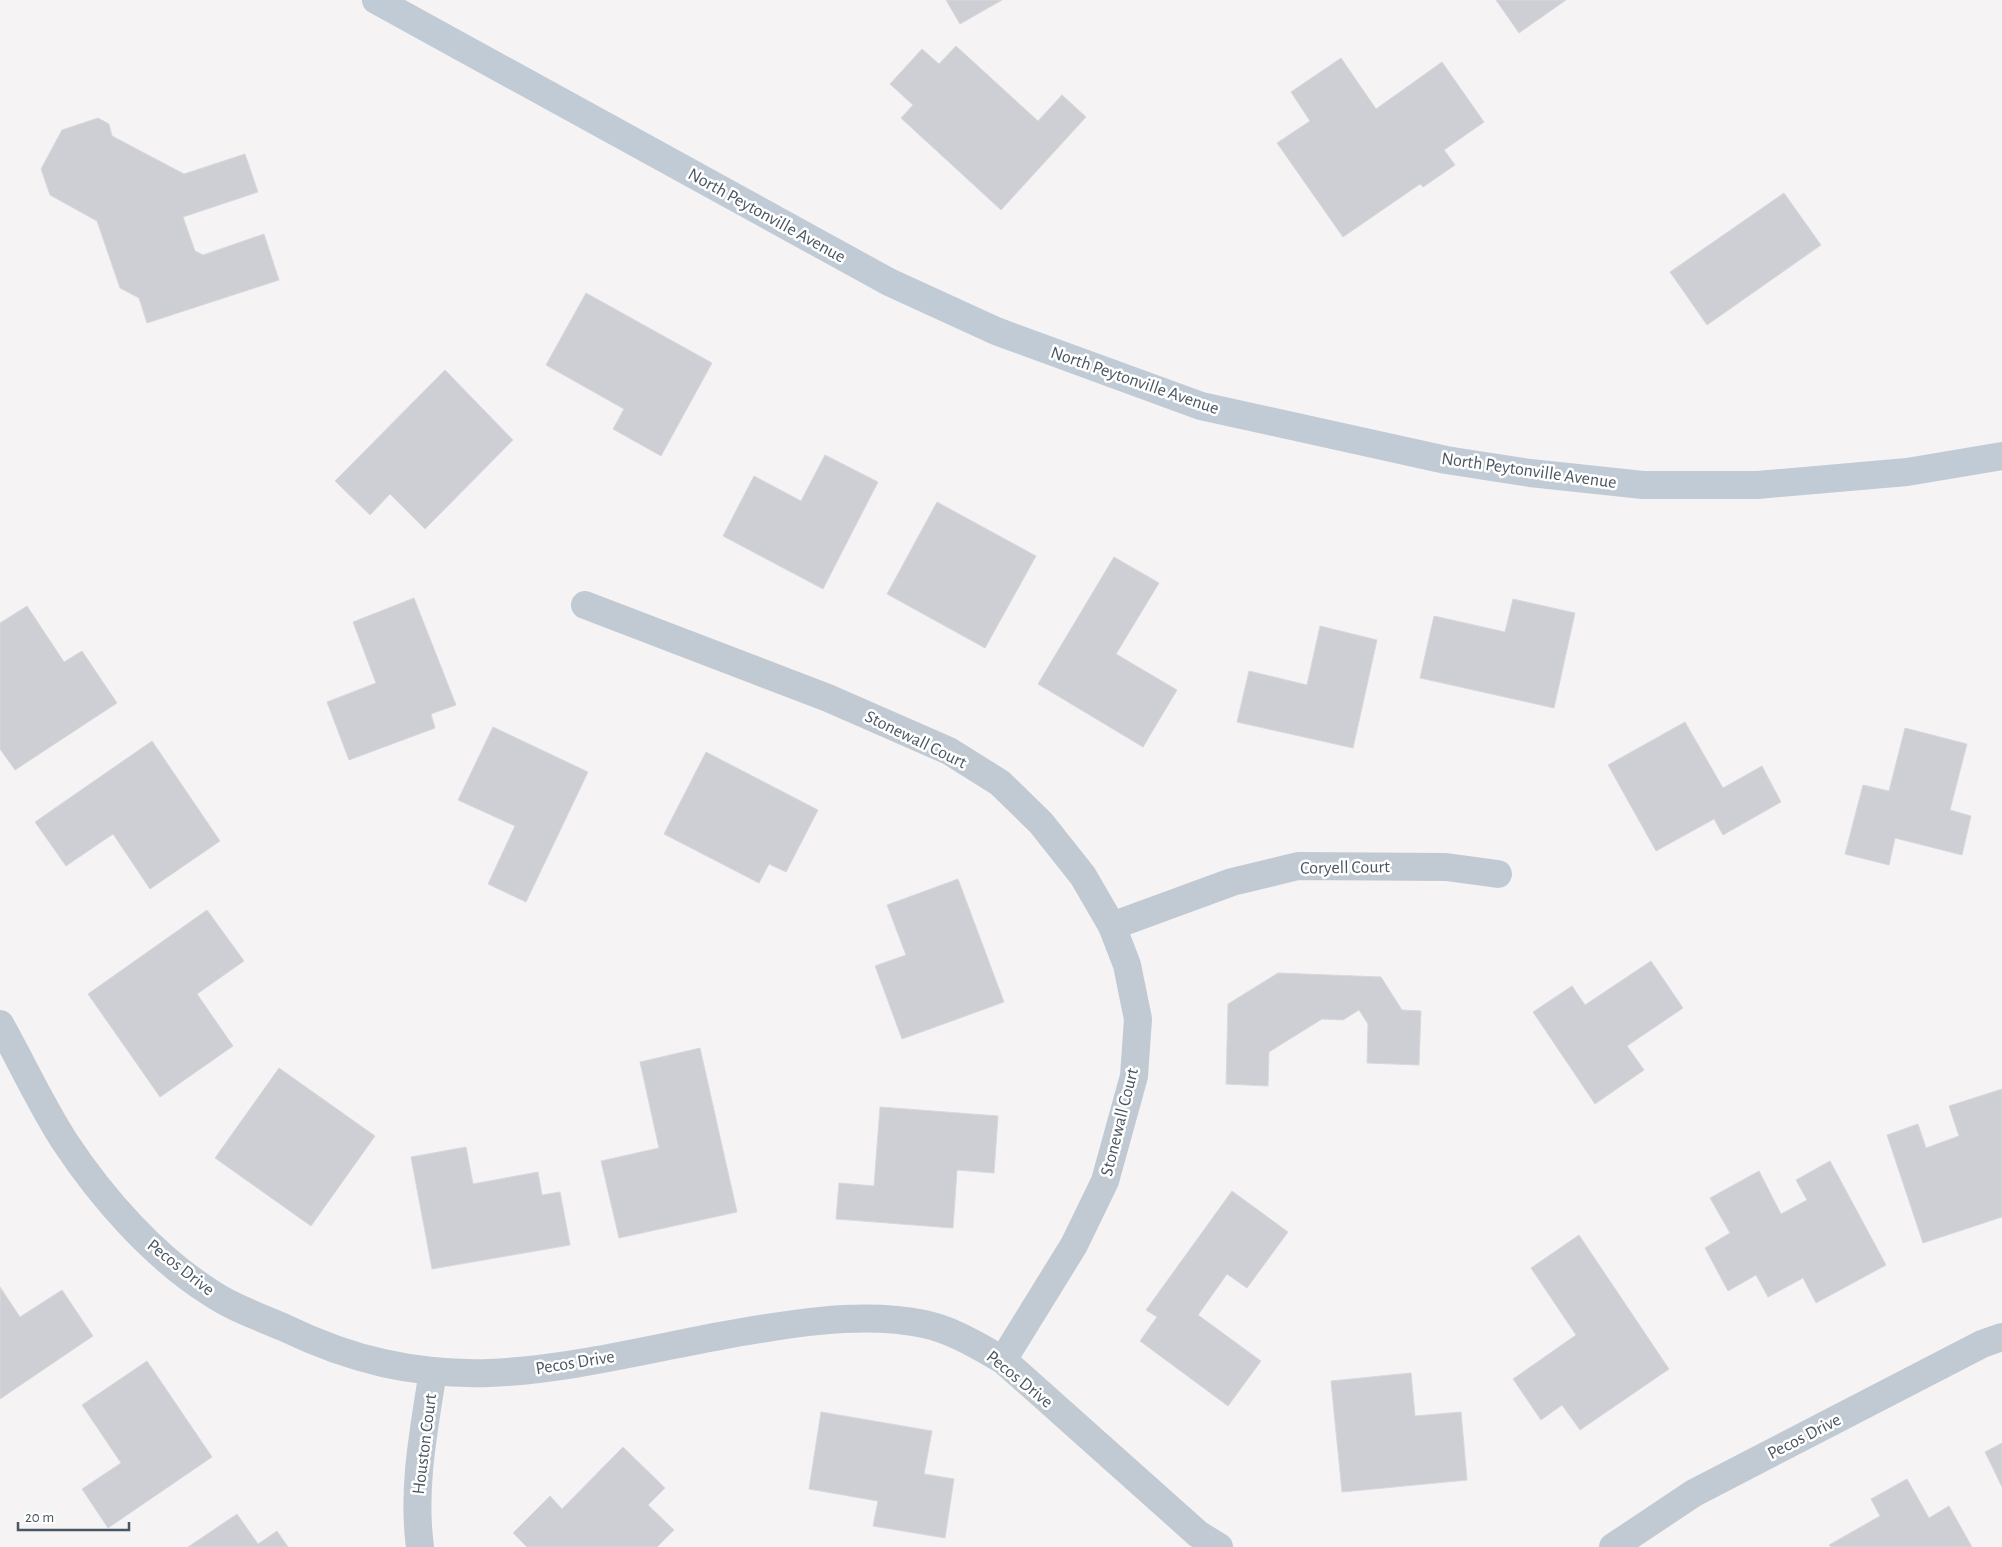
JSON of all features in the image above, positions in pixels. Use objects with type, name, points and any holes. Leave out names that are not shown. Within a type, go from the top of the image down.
[{"type":"street","name":"North Peytonville Avenue","points":[[376,0],[889,282],[996,331],[1201,406],[1446,460],[1530,473],[1643,485],[1766,484],[1907,472],[2002,456]]},
{"type":"street","name":"Stonewall Court","points":[[585,605],[828,698],[948,751],[1000,783],[1041,823],[1083,876],[1112,926],[1127,965],[1138,1019],[1134,1076],[1105,1181],[1074,1245],[1003,1360]]},
{"type":"street","name":"Coryell Court","points":[[1112,926],[1232,882],[1298,866],[1446,867],[1498,874]]},
{"type":"street","name":"Pecos Drive","points":[[0,1024],[66,1142],[111,1202],[158,1254],[212,1294],[321,1346],[382,1365],[433,1371],[488,1373],[561,1366],[774,1326],[874,1318],[925,1324],[967,1339],[1003,1360],[1198,1534],[1219,1547]]},
{"type":"street","name":"Pecos Drive","points":[[1613,1547],[1694,1493],[1982,1344],[2002,1337]]},
{"type":"street","name":"Houston Court","points":[[420,1547],[417,1526],[418,1471],[433,1371]]},
{"type":"building","points":[[946,0],[1002,0],[960,24]]},
{"type":"building","points":[[1496,0],[1566,0],[1519,33]]},
{"type":"building","points":[[956,46],[1038,121],[1062,95],[1086,117],[1001,210],[901,118],[913,105],[890,84],[922,49],[939,64]]},
{"type":"building","points":[[1341,58],[1376,109],[1442,62],[1484,122],[1444,150],[1455,165],[1423,187],[1420,184],[1343,237],[1277,143],[1310,121],[1291,92]]},
{"type":"building","points":[[98,118],[109,124],[112,136],[184,174],[245,154],[258,192],[183,217],[195,251],[203,255],[264,234],[279,280],[147,323],[139,298],[120,288],[97,221],[50,195],[41,169],[62,130]]},
{"type":"building","points":[[1784,193],[1821,245],[1707,325],[1670,272]]},
{"type":"building","points":[[586,293],[712,363],[661,456],[613,429],[624,409],[546,365]]},
{"type":"building","points":[[445,370],[513,440],[425,529],[390,494],[370,515],[335,481]]},
{"type":"building","points":[[825,455],[878,482],[823,589],[723,536],[754,476],[801,501]]},
{"type":"building","points":[[937,502],[1036,556],[985,648],[887,594]]},
{"type":"building","points":[[1114,557],[1159,583],[1116,654],[1177,690],[1143,747],[1038,684]]},
{"type":"building","points":[[414,598],[456,705],[431,714],[435,728],[349,760],[327,702],[376,683],[353,622]]},
{"type":"building","points":[[1513,599],[1575,613],[1554,708],[1420,678],[1434,616],[1505,632]]},
{"type":"building","points":[[27,606],[64,662],[82,651],[117,703],[15,770],[0,749],[0,623]]},
{"type":"building","points":[[1320,626],[1377,640],[1353,748],[1237,722],[1249,671],[1307,685]]},
{"type":"building","points":[[1685,722],[1723,788],[1762,766],[1781,802],[1723,835],[1714,819],[1656,851],[1608,765]]},
{"type":"building","points":[[493,727],[588,772],[526,902],[488,884],[515,826],[458,800]]},
{"type":"building","points":[[1905,728],[1967,744],[1950,810],[1971,816],[1962,855],[1895,838],[1889,865],[1845,854],[1863,785],[1889,791]]},
{"type":"building","points":[[152,741],[220,841],[150,889],[113,834],[66,866],[35,822]]},
{"type":"building","points":[[706,752],[818,810],[786,872],[769,864],[759,883],[664,834]]},
{"type":"building","points":[[958,879],[1004,1002],[902,1039],[875,966],[906,955],[887,905]]},
{"type":"building","points":[[207,910],[244,961],[197,994],[233,1046],[160,1097],[88,994]]},
{"type":"building","points":[[1651,961],[1683,1008],[1627,1046],[1644,1070],[1595,1104],[1533,1012],[1572,986],[1585,1005]]},
{"type":"building","points":[[1278,973],[1381,977],[1402,1010],[1421,1011],[1419,1065],[1367,1063],[1368,1024],[1359,1010],[1343,1020],[1322,1019],[1269,1052],[1268,1086],[1226,1084],[1228,1004]]},
{"type":"building","points":[[700,1048],[737,1212],[619,1238],[601,1161],[659,1148],[640,1062]]},
{"type":"building","points":[[279,1068],[375,1136],[311,1226],[215,1158]]},
{"type":"building","points":[[2002,1089],[2002,1217],[1923,1243],[1887,1135],[1918,1124],[1926,1148],[1959,1136],[1949,1106]]},
{"type":"building","points":[[880,1107],[998,1116],[994,1173],[957,1170],[953,1228],[836,1219],[839,1183],[874,1186]]},
{"type":"building","points":[[466,1147],[473,1184],[538,1172],[542,1195],[560,1192],[570,1245],[432,1269],[411,1157]]},
{"type":"building","points":[[1830,1161],[1886,1265],[1816,1303],[1803,1278],[1768,1297],[1756,1275],[1728,1291],[1705,1248],[1730,1233],[1710,1198],[1759,1171],[1781,1214],[1807,1200],[1796,1180]]},
{"type":"building","points":[[1232,1191],[1288,1232],[1247,1288],[1227,1274],[1198,1315],[1261,1361],[1228,1406],[1140,1341],[1157,1317],[1146,1310]]},
{"type":"building","points":[[1579,1235],[1669,1369],[1580,1430],[1562,1405],[1541,1420],[1513,1379],[1576,1335],[1531,1268]]},
{"type":"building","points":[[0,1287],[20,1317],[62,1290],[93,1336],[0,1399]]},
{"type":"building","points":[[147,1361],[212,1457],[108,1528],[82,1489],[121,1463],[82,1405]]},
{"type":"building","points":[[1411,1373],[1415,1416],[1461,1412],[1467,1480],[1342,1492],[1331,1381]]},
{"type":"building","points":[[821,1412],[932,1431],[924,1474],[954,1479],[945,1538],[873,1526],[878,1501],[809,1489]]},
{"type":"building","points":[[2002,1443],[2002,1487],[1985,1452]]},
{"type":"building","points":[[623,1447],[665,1488],[648,1505],[674,1530],[657,1547],[527,1547],[513,1533],[550,1496],[562,1509]]},
{"type":"building","points":[[1907,1479],[1929,1518],[1949,1506],[1972,1547],[1831,1547],[1829,1545],[1880,1516],[1871,1499]]},
{"type":"building","points":[[237,1514],[258,1544],[277,1531],[288,1547],[188,1547]]}]
